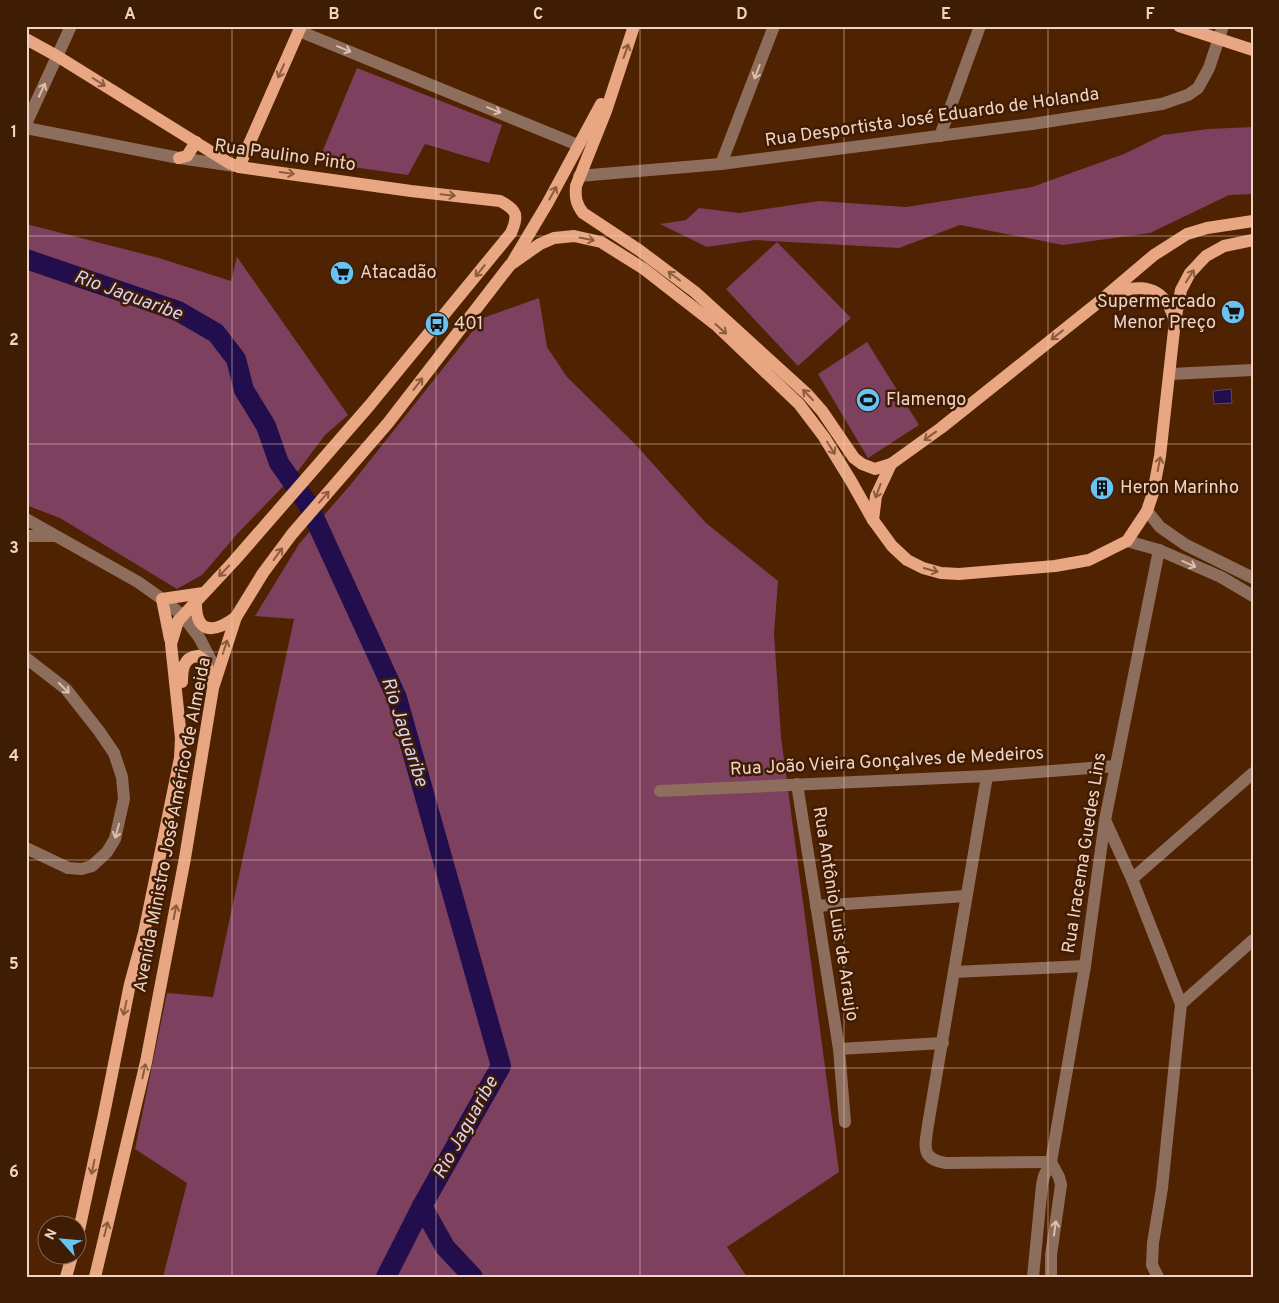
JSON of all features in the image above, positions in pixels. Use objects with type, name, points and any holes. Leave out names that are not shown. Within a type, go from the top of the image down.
[{"type":"main road","points":[[634,26],[606,111],[579,176],[575,195],[576,202],[583,213],[639,250],[695,292],[807,394],[822,411],[854,458],[869,468],[875,469],[891,464],[941,428],[1095,305],[1154,255],[1187,234],[1207,228],[1253,221]]},
{"type":"main road","points":[[1179,26],[1253,50]]},
{"type":"main road","points":[[26,39],[57,56],[229,163],[239,166],[300,29]]},
{"type":"main road","points":[[510,265],[617,75]]},
{"type":"main road","points":[[179,158],[187,156],[196,142]]},
{"type":"main road","name":"Rua Paulino Pinto","points":[[239,166],[411,191],[500,201],[511,207],[516,215],[511,233]]},
{"type":"main road","name":"Avenida Ministro José Américo de Almeida","points":[[82,1216],[130,984],[144,933],[180,758],[180,722],[171,644],[175,628],[182,615],[234,561],[369,406],[511,233]]},
{"type":"main road","name":"Avenida Ministro José Américo de Almeida","points":[[95,1277],[146,1062],[185,858],[217,672],[236,617],[263,574],[292,534],[388,422],[510,265],[540,244],[554,238],[574,236],[601,242],[644,269],[716,325],[799,404],[828,444],[873,520],[892,546],[907,560],[923,568],[941,573],[959,574],[1055,566],[1089,560],[1127,541]]},
{"type":"main road","points":[[1127,541],[1147,511],[1153,493],[1171,374],[1175,321],[1182,290],[1190,273],[1206,256],[1224,246],[1253,240]]},
{"type":"main road","points":[[1095,305],[1120,291],[1147,288],[1155,292],[1168,304],[1175,321]]},
{"type":"main road","points":[[873,520],[876,496],[891,464]]},
{"type":"main road","points":[[171,644],[162,599],[200,596],[196,610],[198,619],[200,623],[207,627],[218,628],[236,617]]},
{"type":"main road","points":[[180,722],[182,671],[185,662],[193,656],[202,658],[208,667],[214,688]]},
{"type":"street","points":[[26,124],[71,26]]},
{"type":"street","points":[[721,164],[774,26]]},
{"type":"street","points":[[940,136],[980,26]]},
{"type":"street","name":"Rua Desportista José Eduardo de Holanda","points":[[579,176],[721,164],[1040,123],[1162,104],[1188,95],[1198,88],[1204,79],[1220,40],[1223,26]]},
{"type":"street","points":[[300,29],[578,146]]},
{"type":"street","name":"Rua Paulino Pinto","points":[[26,128],[179,158],[239,166]]},
{"type":"street","points":[[1171,374],[1253,370]]},
{"type":"street","points":[[1147,511],[1160,527],[1186,545],[1253,578]]},
{"type":"street","points":[[26,519],[115,569],[162,599],[182,615],[199,637],[217,672]]},
{"type":"street","points":[[26,536],[54,536]]},
{"type":"street","points":[[1127,541],[1159,550],[1221,577],[1253,596]]},
{"type":"street","name":"Rua Iracema Guedes Lins","points":[[1033,1277],[1042,1184],[1051,1162],[1085,966],[1105,820],[1159,550]]},
{"type":"street","points":[[26,658],[66,689],[99,731],[114,753],[122,777],[124,799],[115,839],[108,852],[92,866],[82,869],[68,868],[26,848]]},
{"type":"street","name":"Rua João Vieira Gonçalves de Medeiros","points":[[660,791],[987,776],[1116,766]]},
{"type":"street","points":[[1132,879],[1253,773]]},
{"type":"street","points":[[987,776],[925,1145],[926,1152],[930,1158],[946,1163],[1051,1162],[1059,1177],[1060,1185],[1051,1255],[1051,1277]]},
{"type":"street","name":"Rua Antônio Luis de Araujo","points":[[797,784],[839,1049],[845,1122]]},
{"type":"street","points":[[1105,820],[1132,879],[1181,1004],[1162,1188],[1153,1243],[1152,1265],[1158,1277]]},
{"type":"street","points":[[816,906],[966,896]]},
{"type":"street","points":[[1181,1004],[1253,940]]},
{"type":"street","points":[[954,972],[1085,966]]},
{"type":"street","points":[[839,1049],[943,1043]]},
{"type":"shaded area","points":[[357,68],[502,125],[489,163],[425,144],[408,175],[318,162]]},
{"type":"shaded area","points":[[1253,127],[1253,194],[1229,195],[1150,233],[1063,245],[960,225],[899,248],[755,240],[707,247],[660,224],[686,220],[699,208],[739,213],[819,201],[906,207],[1032,187],[1124,154],[1163,135],[1208,129]]},
{"type":"shaded area","points":[[26,224],[159,258],[231,281],[237,257],[348,415],[325,435],[298,471],[238,533],[202,575],[177,589],[60,518],[26,505]]},
{"type":"shaded area","points":[[777,242],[851,318],[798,366],[726,289]]},
{"type":"shaded area","points":[[539,298],[547,347],[567,377],[635,444],[706,523],[778,581],[774,634],[781,737],[839,1172],[727,1247],[747,1277],[163,1277],[187,1183],[135,1149],[167,993],[213,997],[294,619],[255,616],[299,544],[352,483],[483,318]]},
{"type":"shaded area","name":"Flamengo","points":[[867,342],[919,425],[868,458],[818,374]]},
{"type":"shaded area","points":[[1231,389],[1232,403],[1214,404],[1213,391]]},
{"type":"waterway","name":"Rio Jaguaribe","points":[[26,259],[178,311],[216,333],[236,359],[244,390],[266,426],[279,463],[308,504],[397,698],[501,1066],[422,1206],[386,1277]]},
{"type":"waterway","points":[[422,1206],[445,1247],[473,1277]]},
{"type":"place","name":"Atacadão","points":[[342,273]]},
{"type":"place","name":"Supermercado Menor Preço","points":[[1233,312]]},
{"type":"place","name":"401","points":[[437,324]]},
{"type":"place","name":"Flamengo","points":[[868,400]]},
{"type":"place","name":"Heron Marinho","points":[[1102,488]]}]
